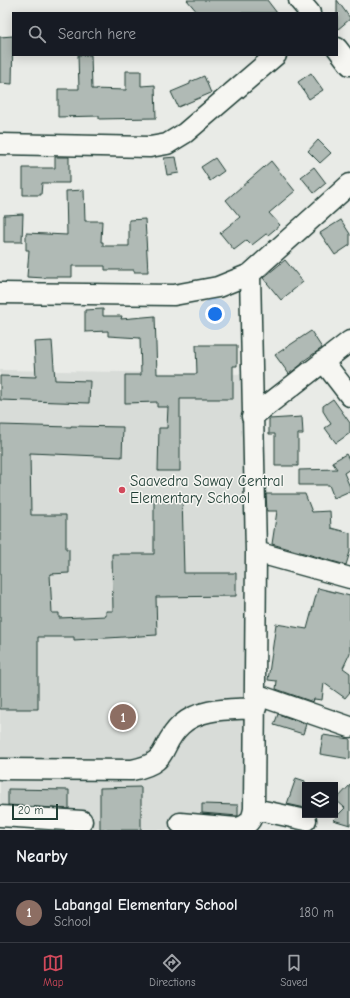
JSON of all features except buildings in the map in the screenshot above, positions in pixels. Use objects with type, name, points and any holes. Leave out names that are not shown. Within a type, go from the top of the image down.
[{"type":"street","points":[[299,0],[309,12]]},
{"type":"street","points":[[338,49],[350,65]]},
{"type":"street","points":[[0,144],[150,147],[167,144],[185,133],[275,56]]},
{"type":"street","points":[[0,293],[174,295],[218,287],[250,274],[350,184]]},
{"type":"street","points":[[180,823],[236,828],[244,827],[250,823],[254,809],[256,552],[250,274]]},
{"type":"street","points":[[252,417],[350,341]]},
{"type":"street","points":[[323,362],[350,396]]},
{"type":"street","points":[[256,552],[350,578]]},
{"type":"street","points":[[0,769],[139,769],[156,762],[163,754],[175,732],[182,724],[192,718],[203,713],[255,701],[350,727]]},
{"type":"street","points":[[254,809],[306,820]]},
{"type":"street","points":[[0,816],[82,821]]},
{"type":"shaded area","points":[[0,370],[243,374],[246,830],[107,830],[0,826]]},
{"type":"place","name":"Saavedra Saway Central Elementary School","points":[[122,490]]},
{"type":"place","name":"Labangal Elementary School","points":[[123,717]]}]
